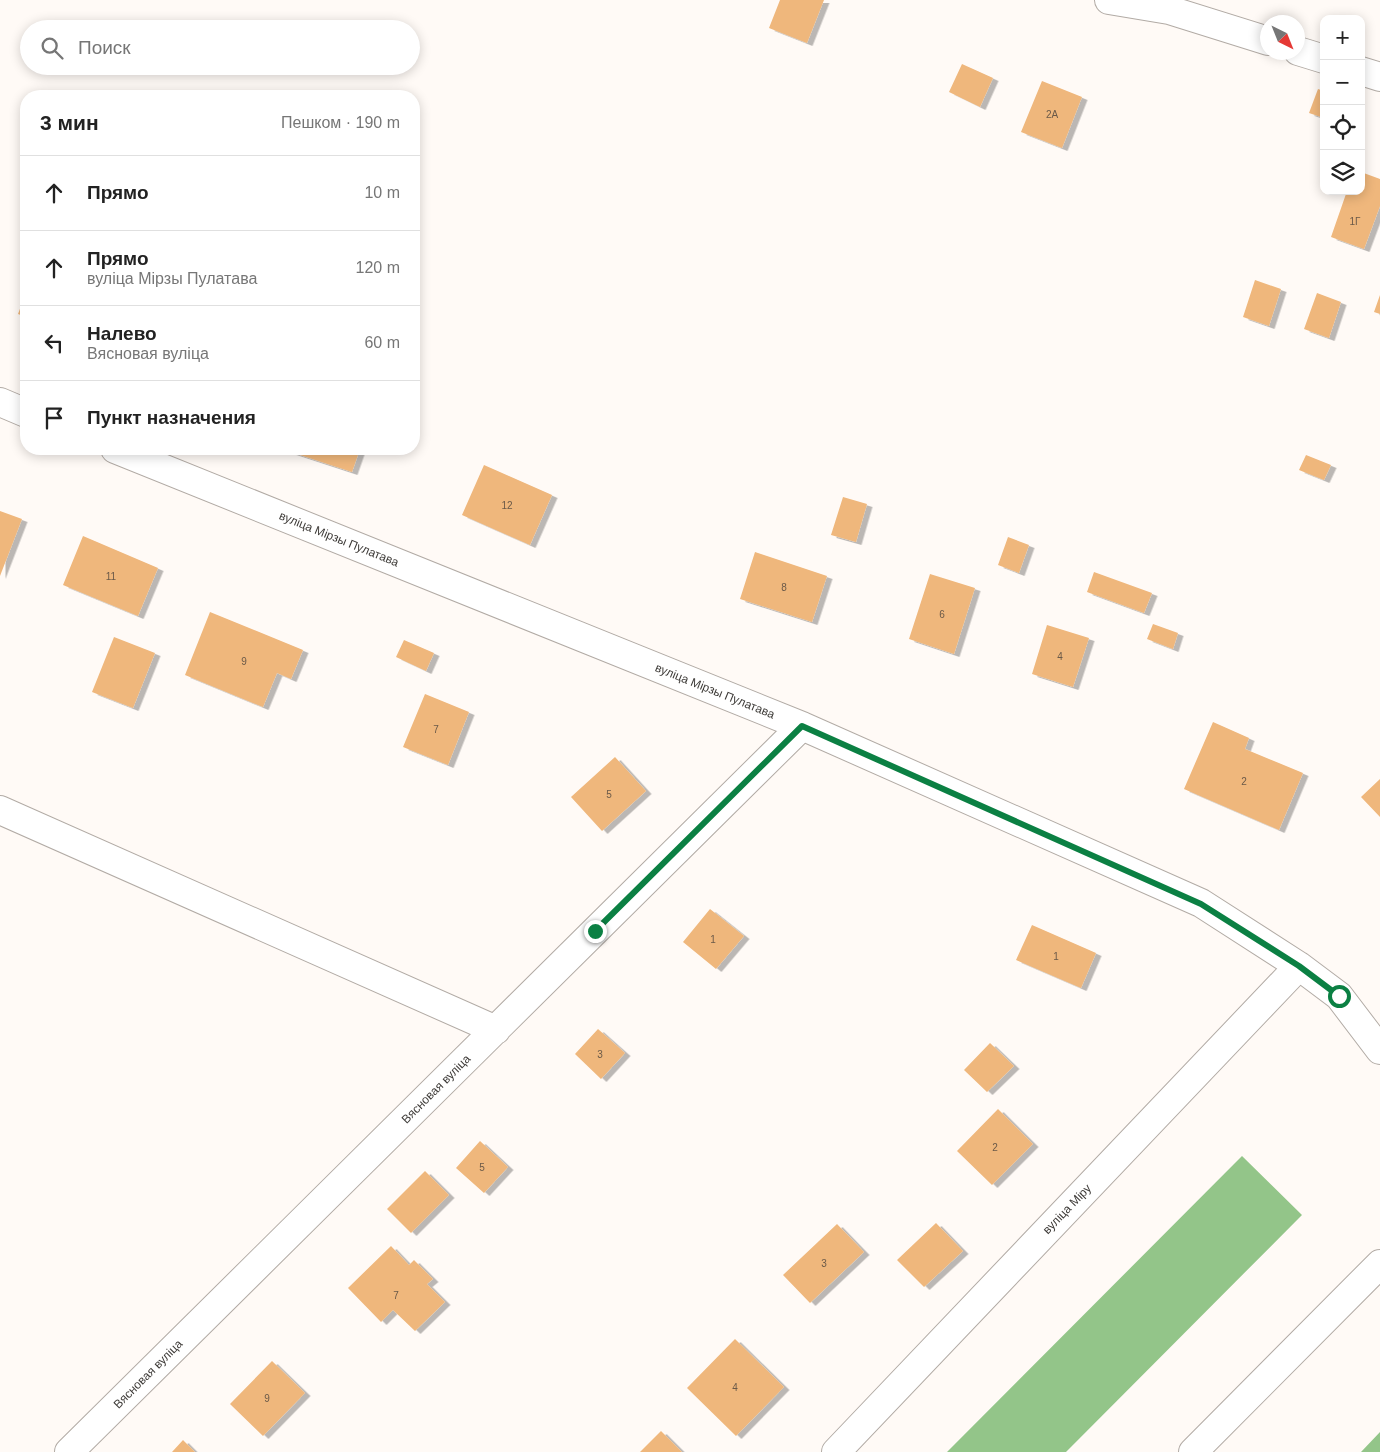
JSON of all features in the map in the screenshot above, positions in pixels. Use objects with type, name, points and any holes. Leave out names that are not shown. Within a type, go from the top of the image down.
[{"type":"street","points":[[1109,0],[1169,10],[1260,38]]},
{"type":"street","points":[[1305,53],[1320,58]]},
{"type":"street","points":[[1365,72],[1380,77]]},
{"type":"street","points":[[0,402],[20,410]]},
{"type":"street","name":"вуліца Мірзы Пулатава","points":[[130,455],[802,726],[1201,904],[1299,966],[1339,996],[1380,1050]]},
{"type":"street","name":"Вясновая вуліца","points":[[69,1452],[802,726]]},
{"type":"street","points":[[0,810],[496,1030]]},
{"type":"street","name":"вуліца Міру","points":[[836,1452],[1299,966]]},
{"type":"street","points":[[1193,1452],[1380,1264]]},
{"type":"green space","points":[[1242,1156],[1302,1215],[1066,1452],[947,1452]]},
{"type":"green space","points":[[1380,1432],[1380,1452],[1361,1452]]},
{"type":"building","points":[[780,0],[824,0],[807,43],[769,28]]},
{"type":"building","points":[[962,64],[993,78],[980,107],[949,92]]},
{"type":"building","points":[[1042,81],[1082,97],[1062,148],[1021,132]]},
{"type":"building","points":[[1318,89],[1320,90],[1320,117],[1309,113]]},
{"type":"building","points":[[1365,173],[1380,179],[1380,206],[1364,249],[1331,237],[1346,195],[1365,195]]},
{"type":"building","points":[[1255,280],[1281,289],[1269,326],[1243,317]]},
{"type":"building","points":[[1317,293],[1341,302],[1329,338],[1304,329]]},
{"type":"building","points":[[1380,295],[1380,314],[1374,312]]},
{"type":"building","points":[[300,455],[358,455],[352,472]]},
{"type":"building","points":[[1306,455],[1331,465],[1324,480],[1299,470]]},
{"type":"building","points":[[484,465],[552,495],[530,545],[462,515]]},
{"type":"building","points":[[843,497],[867,504],[856,542],[831,535]]},
{"type":"building","points":[[0,511],[22,519],[0,576]]},
{"type":"building","points":[[83,536],[158,568],[138,616],[63,585]]},
{"type":"building","points":[[1008,537],[1029,545],[1019,573],[998,565]]},
{"type":"building","points":[[755,552],[827,576],[812,622],[740,599]]},
{"type":"building","points":[[1094,572],[1152,593],[1144,613],[1087,592]]},
{"type":"building","points":[[930,574],[975,588],[954,654],[909,639]]},
{"type":"building","points":[[210,612],[303,650],[291,679],[277,673],[263,707],[185,675]]},
{"type":"building","points":[[1153,624],[1178,633],[1173,649],[1147,639]]},
{"type":"building","points":[[1047,625],[1089,638],[1073,687],[1032,674]]},
{"type":"building","points":[[114,637],[155,653],[133,708],[92,692]]},
{"type":"building","points":[[404,640],[434,653],[426,671],[396,657]]},
{"type":"building","points":[[425,694],[469,712],[448,765],[403,747]]},
{"type":"building","points":[[1213,722],[1249,738],[1245,749],[1303,773],[1279,830],[1184,789]]},
{"type":"building","points":[[615,757],[646,791],[602,831],[571,797]]},
{"type":"building","points":[[1380,779],[1380,817],[1361,797]]},
{"type":"building","points":[[710,909],[744,936],[716,969],[683,942]]},
{"type":"building","points":[[1032,925],[1096,953],[1081,988],[1016,960]]},
{"type":"building","points":[[598,1029],[625,1053],[601,1079],[575,1054]]},
{"type":"building","points":[[990,1043],[1014,1066],[987,1092],[964,1070]]},
{"type":"building","points":[[998,1109],[1033,1144],[992,1185],[957,1151]]},
{"type":"building","points":[[480,1141],[508,1167],[484,1193],[456,1168]]},
{"type":"building","points":[[425,1171],[449,1195],[411,1233],[387,1209]]},
{"type":"building","points":[[936,1223],[963,1251],[924,1287],[897,1260]]},
{"type":"building","points":[[837,1224],[864,1252],[810,1303],[783,1275]]},
{"type":"building","points":[[391,1246],[409,1265],[414,1260],[433,1279],[427,1284],[445,1302],[415,1331],[393,1310],[381,1322],[348,1288]]},
{"type":"building","points":[[735,1339],[784,1387],[736,1436],[687,1388]]},
{"type":"building","points":[[272,1361],[305,1393],[263,1436],[230,1404]]},
{"type":"building","points":[[661,1431],[682,1452],[640,1452]]},
{"type":"building","points":[[183,1440],[195,1452],[172,1452]]},
{"type":"route","points":[[595,931],[802,726],[1201,904],[1299,966],[1339,996]]}]
